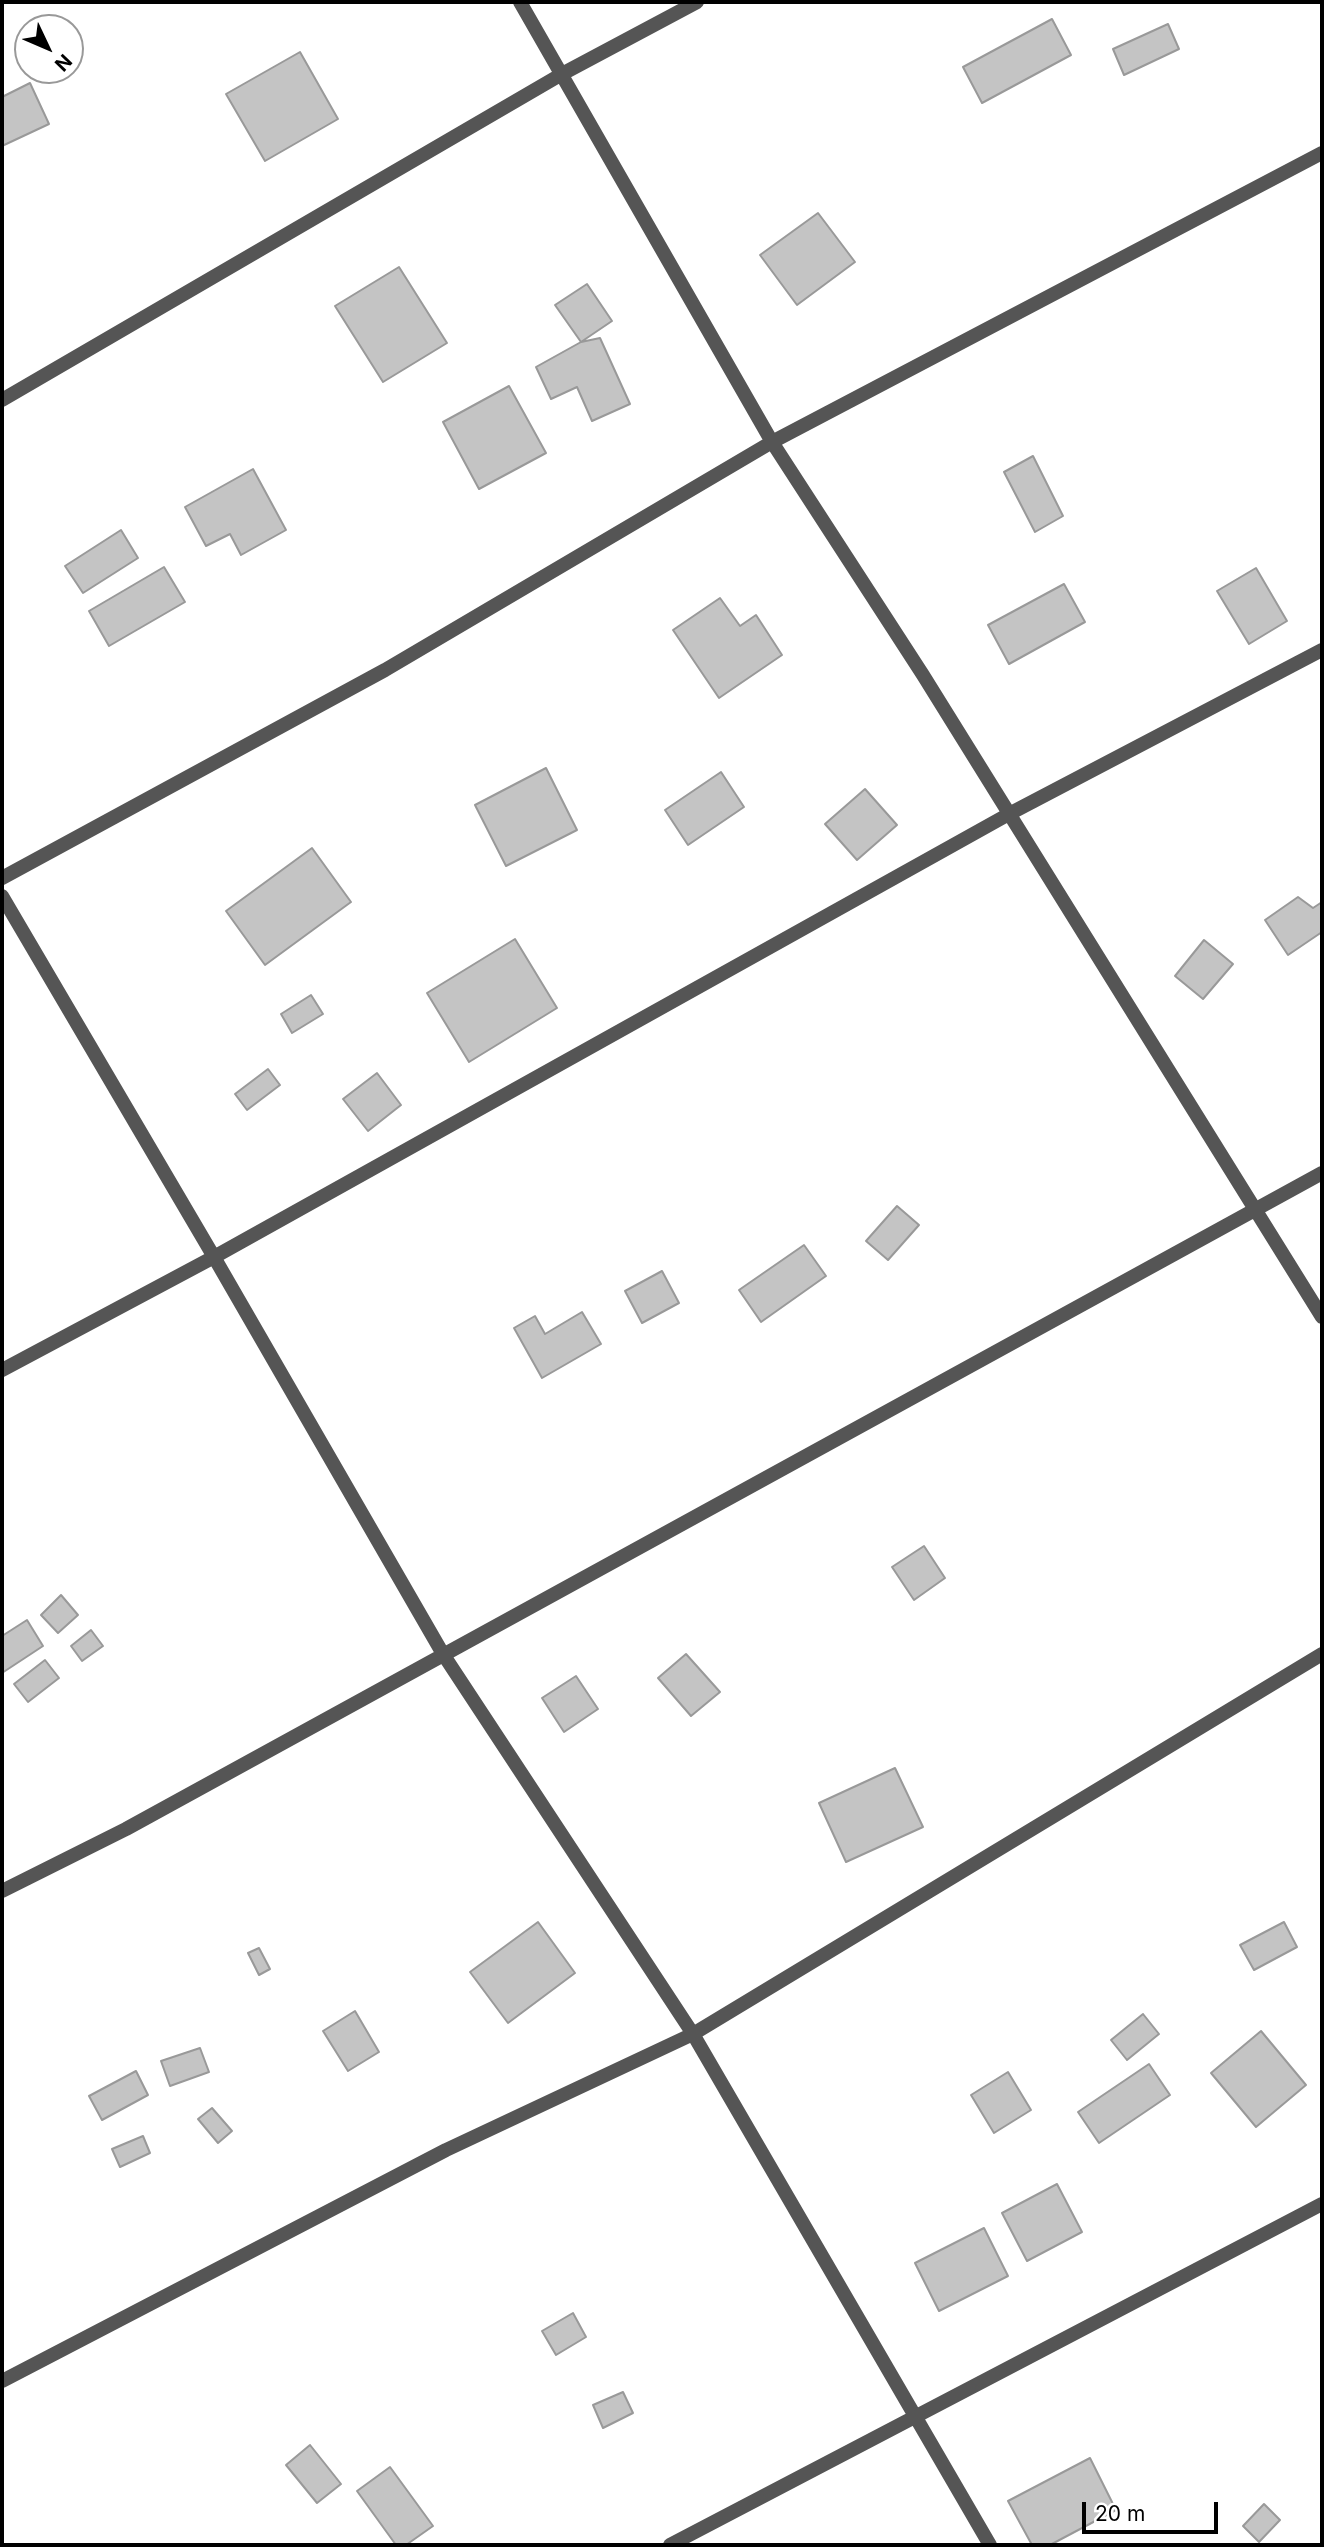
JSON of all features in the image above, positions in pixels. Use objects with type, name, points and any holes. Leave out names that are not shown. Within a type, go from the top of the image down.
[{"type":"street","points":[[520,2],[772,442],[1009,814],[1322,1317]]},
{"type":"street","points":[[2,400],[562,74],[697,2]]},
{"type":"street","points":[[2,878],[385,670],[772,442],[1322,153]]},
{"type":"street","points":[[2,1370],[214,1257],[1009,814],[1322,650]]},
{"type":"street","points":[[2,896],[443,1654],[694,2034],[990,2545]]},
{"type":"street","points":[[2,1891],[126,1829],[1322,1173]]},
{"type":"street","points":[[2,2381],[446,2150],[694,2034],[1322,1654]]},
{"type":"street","points":[[670,2545],[1322,2204]]},
{"type":"building","points":[[1052,19],[1071,55],[982,103],[963,67]]},
{"type":"building","points":[[1168,24],[1179,49],[1124,75],[1113,49]]},
{"type":"building","points":[[300,52],[338,119],[265,161],[226,94]]},
{"type":"building","points":[[30,84],[49,124],[2,146],[2,97]]},
{"type":"building","points":[[818,213],[855,262],[797,305],[760,255]]},
{"type":"building","points":[[399,267],[447,343],[383,382],[335,306]]},
{"type":"building","points":[[587,284],[612,321],[581,342],[555,305]]},
{"type":"building","points":[[600,338],[630,404],[592,421],[577,387],[551,399],[536,367],[581,342]]},
{"type":"building","points":[[509,386],[546,453],[479,489],[443,422]]},
{"type":"building","points":[[1033,456],[1063,516],[1035,532],[1004,472]]},
{"type":"building","points":[[253,469],[286,530],[241,555],[230,534],[206,546],[185,507]]},
{"type":"building","points":[[121,530],[138,558],[83,593],[65,566]]},
{"type":"building","points":[[164,567],[185,602],[109,646],[89,611]]},
{"type":"building","points":[[1256,568],[1287,621],[1249,644],[1217,591]]},
{"type":"building","points":[[1064,584],[1085,622],[1009,664],[988,625]]},
{"type":"building","points":[[720,598],[740,626],[756,615],[782,655],[719,698],[673,630]]},
{"type":"building","points":[[546,768],[577,830],[506,866],[475,805]]},
{"type":"building","points":[[721,772],[744,807],[688,845],[665,810]]},
{"type":"building","points":[[865,789],[897,825],[857,860],[825,824]]},
{"type":"building","points":[[312,848],[351,902],[265,965],[226,911]]},
{"type":"building","points":[[1298,897],[1313,908],[1322,902],[1322,932],[1288,955],[1265,920]]},
{"type":"building","points":[[515,939],[557,1008],[469,1062],[427,993]]},
{"type":"building","points":[[1204,940],[1233,964],[1203,999],[1175,976]]},
{"type":"building","points":[[311,995],[323,1014],[292,1033],[281,1014]]},
{"type":"building","points":[[268,1069],[280,1085],[247,1110],[235,1094]]},
{"type":"building","points":[[377,1073],[401,1105],[368,1131],[343,1099]]},
{"type":"building","points":[[897,1206],[919,1225],[888,1260],[866,1241]]},
{"type":"building","points":[[804,1245],[826,1276],[761,1322],[739,1290]]},
{"type":"building","points":[[662,1271],[679,1303],[642,1323],[625,1291]]},
{"type":"building","points":[[582,1312],[601,1344],[542,1378],[514,1328],[535,1316],[545,1334]]},
{"type":"building","points":[[924,1546],[945,1578],[914,1600],[892,1567]]},
{"type":"building","points":[[61,1595],[78,1615],[58,1633],[41,1615]]},
{"type":"building","points":[[27,1620],[43,1646],[2,1673],[2,1636]]},
{"type":"building","points":[[91,1630],[103,1646],[82,1661],[71,1646]]},
{"type":"building","points":[[686,1654],[720,1692],[691,1716],[658,1678]]},
{"type":"building","points":[[45,1660],[59,1678],[28,1702],[14,1684]]},
{"type":"building","points":[[576,1676],[598,1709],[564,1732],[542,1698]]},
{"type":"building","points":[[895,1768],[923,1827],[846,1862],[819,1803]]},
{"type":"building","points":[[538,1922],[575,1973],[508,2023],[470,1972]]},
{"type":"building","points":[[1284,1922],[1297,1947],[1254,1970],[1240,1945]]},
{"type":"building","points":[[259,1948],[270,1969],[259,1975],[248,1953]]},
{"type":"building","points":[[355,2011],[379,2052],[348,2071],[323,2031]]},
{"type":"building","points":[[1143,2014],[1159,2034],[1127,2060],[1111,2040]]},
{"type":"building","points":[[1261,2031],[1306,2085],[1256,2127],[1211,2073]]},
{"type":"building","points":[[200,2048],[209,2072],[170,2086],[161,2061]]},
{"type":"building","points":[[1149,2064],[1170,2095],[1099,2143],[1078,2112]]},
{"type":"building","points":[[136,2071],[148,2095],[102,2120],[89,2096]]},
{"type":"building","points":[[1008,2072],[1031,2110],[994,2133],[971,2095]]},
{"type":"building","points":[[212,2108],[232,2131],[218,2143],[198,2119]]},
{"type":"building","points":[[143,2136],[150,2153],[120,2167],[112,2149]]},
{"type":"building","points":[[1057,2184],[1082,2232],[1027,2261],[1002,2213]]},
{"type":"building","points":[[984,2228],[1008,2276],[939,2311],[915,2263]]},
{"type":"building","points":[[573,2313],[586,2337],[556,2355],[542,2331]]},
{"type":"building","points":[[623,2392],[633,2413],[603,2428],[593,2405]]},
{"type":"building","points":[[310,2445],[341,2484],[317,2503],[286,2465]]},
{"type":"building","points":[[1090,2458],[1116,2510],[1050,2545],[1032,2545],[1008,2501]]},
{"type":"building","points":[[390,2467],[433,2526],[406,2545],[396,2545],[357,2491]]},
{"type":"building","points":[[1264,2504],[1280,2520],[1259,2542],[1243,2526]]}]
